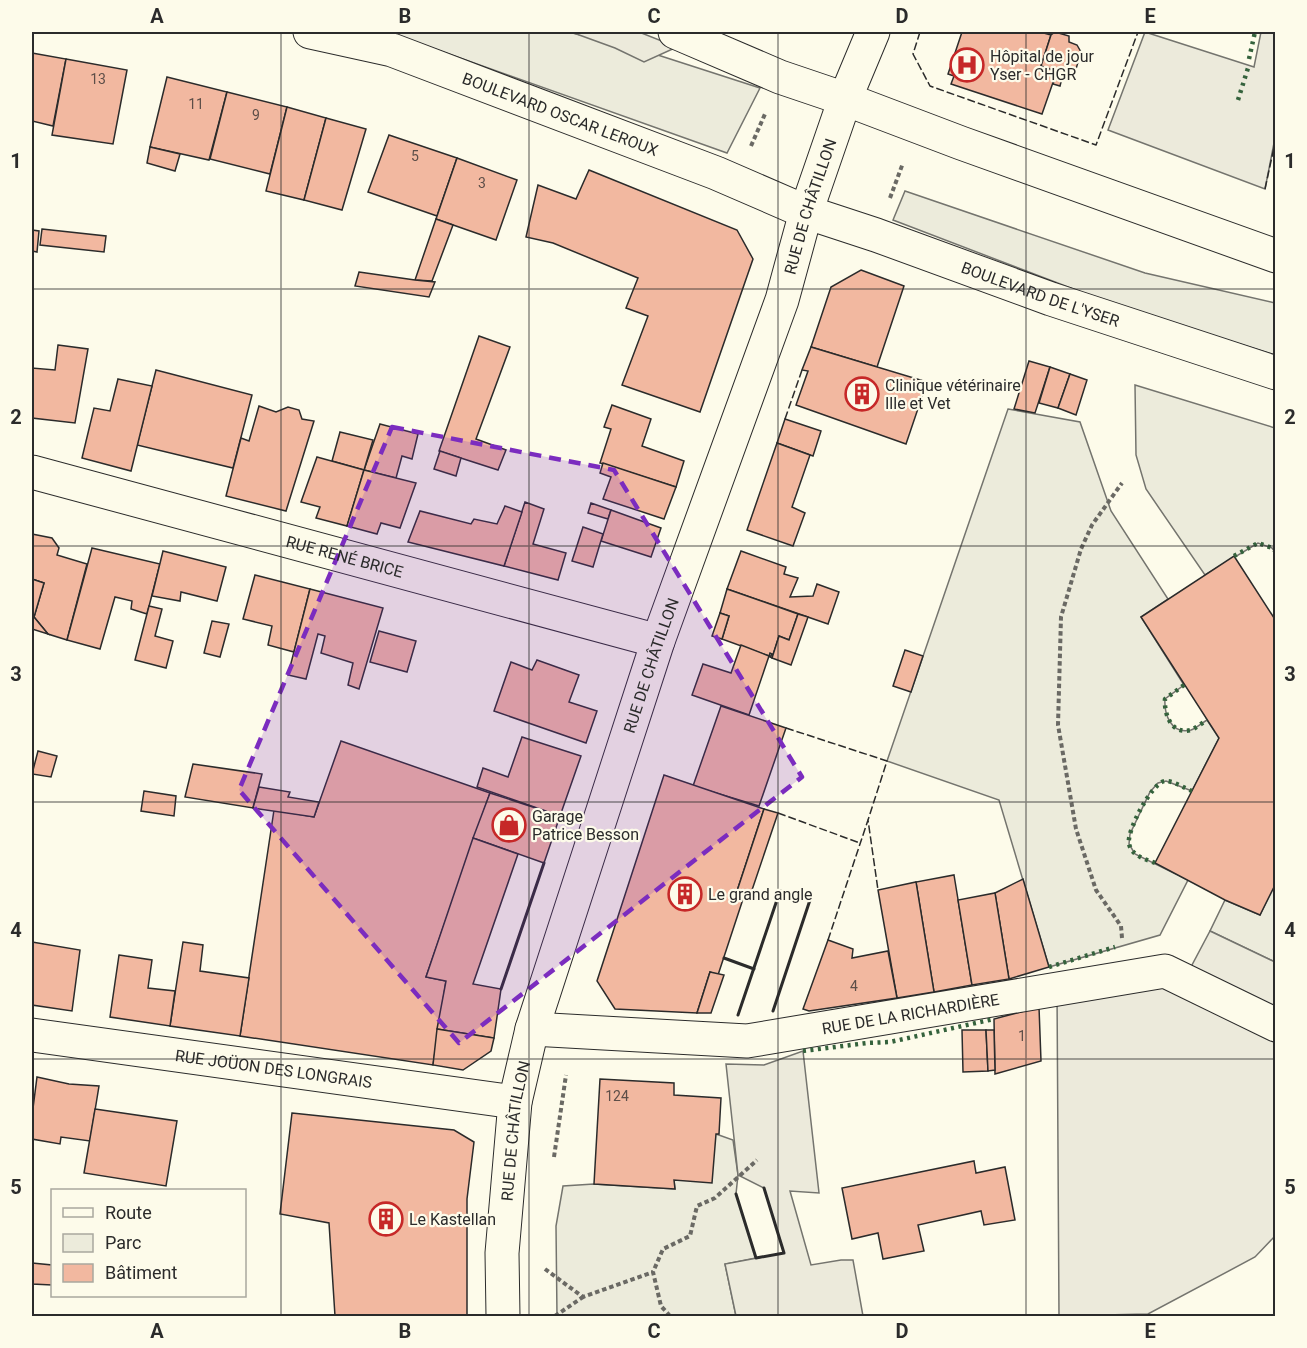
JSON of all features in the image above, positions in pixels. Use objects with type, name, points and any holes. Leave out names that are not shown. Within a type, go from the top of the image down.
[{"type":"street","name":"BOULEVARD OSCAR LEROUX","points":[[310,32],[392,50],[736,181],[806,212]]},
{"type":"street","points":[[675,32],[780,77],[1275,256]]},
{"type":"street","name":"RUE DE CHÂTILLON","points":[[503,1317],[502,1253],[515,1102],[532,1029],[658,641],[782,300],[806,212],[845,99],[873,32]]},
{"type":"street","name":"BOULEVARD DE L'YSER","points":[[806,212],[1051,299],[1275,373]]},
{"type":"street","name":"RUE RENÉ BRICE","points":[[32,472],[658,641]]},
{"type":"street","name":"RUE DE LA RICHARDIÈRE","points":[[532,1029],[747,1041],[1165,971],[1275,1025]]},
{"type":"street","name":"RUE JOÜON DES LONGRAIS","points":[[32,1035],[515,1102]]},
{"type":"path","points":[[736,181],[780,77]]},
{"type":"path","points":[[876,235],[917,127]]},
{"type":"path","points":[[1122,483],[1092,525],[1081,549],[1062,617],[1058,725],[1076,829],[1096,890],[1121,926],[1123,978]]},
{"type":"path","points":[[553,1168],[574,1032]]},
{"type":"path","points":[[670,1317],[661,1306],[653,1272],[663,1249],[690,1236],[697,1206],[715,1198],[757,1160]]},
{"type":"path","points":[[545,1258],[545,1270],[583,1297]]},
{"type":"path","points":[[555,1317],[583,1297],[653,1272]]},
{"type":"highlighted area","points":[[392,427],[614,470],[802,777],[459,1043],[239,790]]},
{"type":"green space","points":[[387,32],[568,32],[633,47],[760,88],[727,153]]},
{"type":"green space","points":[[905,191],[1145,273],[1275,303],[1275,355],[1123,308],[893,220]]},
{"type":"green space","points":[[1135,385],[1275,428],[1275,552],[1272,548],[1258,543],[1205,575],[1146,489],[1136,455]]},
{"type":"green space","points":[[1008,409],[1080,422],[1111,511],[1168,599],[1141,617],[1184,685],[1165,699],[1170,722],[1184,731],[1191,730],[1207,720],[1219,738],[1192,791],[1166,781],[1158,783],[1150,792],[1130,834],[1129,844],[1135,854],[1188,880],[1160,935],[1049,967],[999,800],[887,761]]},
{"type":"green space","points":[[1275,883],[1275,962],[1210,931],[1225,900],[1260,915]]},
{"type":"green space","points":[[716,1134],[733,1140],[738,1175],[736,1194],[756,1258],[725,1264],[736,1316],[557,1316],[556,1226],[563,1186],[594,1184],[675,1189],[674,1180]]},
{"type":"shaded area","points":[[571,32],[639,32],[677,47],[644,62],[615,48]]},
{"type":"shaded area","points":[[1145,32],[1254,67],[1261,32],[1275,32],[1275,138],[1265,189],[1108,130]]},
{"type":"shaded area","points":[[1210,931],[1275,962],[1275,1236],[1255,1257],[1148,1314],[1059,1316],[1057,989],[1184,980]]},
{"type":"shaded area","points":[[803,1051],[819,1193],[790,1191],[811,1265],[853,1260],[863,1316],[736,1316],[725,1264],[784,1253],[764,1188],[738,1175],[726,1064],[764,1065]]},
{"type":"building","points":[[962,32],[1040,32],[1051,35],[1041,66],[1057,71],[1042,114],[951,84],[954,76],[948,74]]},
{"type":"building","points":[[1055,32],[1069,36],[1069,42],[1077,45],[1081,52],[1076,69],[1063,74],[1060,86],[1053,84],[1057,71],[1041,66],[1051,35]]},
{"type":"building","points":[[32,53],[66,59],[53,126],[32,121]]},
{"type":"building","points":[[66,59],[127,70],[113,144],[52,135]]},
{"type":"building","points":[[167,77],[227,92],[209,160],[150,147]]},
{"type":"building","points":[[227,92],[287,107],[270,174],[210,159]]},
{"type":"building","points":[[287,107],[326,118],[304,200],[266,191]]},
{"type":"building","points":[[326,118],[366,129],[342,210],[304,200]]},
{"type":"building","points":[[389,135],[457,158],[437,216],[368,192]]},
{"type":"building","points":[[150,147],[180,154],[175,171],[147,163]]},
{"type":"building","points":[[457,158],[517,180],[496,240],[436,219]]},
{"type":"building","points":[[589,170],[737,230],[753,259],[700,412],[622,385],[648,316],[626,308],[638,278],[553,243],[526,237],[538,185],[576,199]]},
{"type":"building","points":[[436,219],[453,225],[432,281],[415,280]]},
{"type":"building","points":[[42,229],[106,236],[104,252],[40,245]]},
{"type":"building","points":[[32,230],[39,231],[37,252],[32,251]]},
{"type":"building","points":[[861,270],[904,286],[877,367],[811,347],[831,287]]},
{"type":"building","points":[[359,272],[435,282],[429,297],[355,286]]},
{"type":"building","points":[[479,336],[510,347],[476,439],[506,450],[498,470],[439,451]]},
{"type":"building","points":[[58,345],[88,349],[75,423],[32,418],[32,368],[55,370]]},
{"type":"building","name":"Clinique vétérinaire Ille et Vet","points":[[811,347],[927,382],[906,444],[796,405],[808,371],[802,370]]},
{"type":"building","points":[[1029,361],[1050,367],[1035,413],[1014,409]]},
{"type":"building","points":[[1050,367],[1070,374],[1058,408],[1039,403]]},
{"type":"building","points":[[156,370],[252,395],[233,468],[137,445]]},
{"type":"building","points":[[1070,374],[1087,380],[1076,415],[1058,408]]},
{"type":"building","points":[[118,379],[152,386],[131,471],[82,458],[94,408],[110,411]]},
{"type":"building","points":[[612,405],[651,419],[642,446],[684,461],[676,487],[600,463],[611,429],[604,427]]},
{"type":"building","points":[[259,406],[276,412],[288,407],[299,410],[302,419],[314,421],[286,511],[226,496],[241,438],[249,441]]},
{"type":"building","points":[[785,419],[821,431],[813,456],[777,443]]},
{"type":"building","points":[[380,424],[418,434],[412,459],[402,456],[396,478],[364,470]]},
{"type":"building","points":[[340,432],[373,440],[364,470],[332,461]]},
{"type":"building","points":[[777,443],[810,455],[792,507],[805,513],[793,546],[747,530]]},
{"type":"building","points":[[440,451],[461,458],[456,476],[434,469]]},
{"type":"building","points":[[317,457],[364,470],[347,526],[316,518],[320,507],[301,502]]},
{"type":"building","points":[[603,463],[676,487],[664,519],[603,499],[611,477],[600,473]]},
{"type":"building","points":[[364,470],[416,483],[400,528],[381,523],[377,534],[347,526]]},
{"type":"building","points":[[525,502],[544,509],[533,544],[566,553],[558,580],[504,566]]},
{"type":"building","points":[[591,503],[611,510],[608,519],[588,513]]},
{"type":"building","points":[[505,506],[522,512],[504,566],[408,542],[420,511],[471,524],[474,519],[497,524]]},
{"type":"building","points":[[611,510],[661,528],[651,557],[601,541]]},
{"type":"building","points":[[583,527],[603,534],[593,567],[572,561]]},
{"type":"building","points":[[32,534],[52,538],[59,548],[57,555],[87,564],[67,640],[48,634],[34,617],[44,583],[32,579]]},
{"type":"building","points":[[92,548],[160,564],[147,614],[131,609],[132,601],[115,597],[100,649],[67,640]]},
{"type":"building","points":[[163,551],[226,567],[217,601],[181,592],[180,601],[152,596]]},
{"type":"building","points":[[741,551],[786,567],[784,574],[798,578],[790,597],[813,596],[817,584],[839,592],[828,624],[727,589]]},
{"type":"building","points":[[1234,556],[1276,621],[1276,883],[1260,915],[1225,900],[1155,863],[1219,738],[1141,617]]},
{"type":"building","points":[[255,575],[310,589],[294,652],[268,645],[272,626],[243,619]]},
{"type":"building","points":[[32,579],[44,583],[34,617],[48,634],[32,629]]},
{"type":"building","points":[[310,589],[383,608],[359,689],[348,685],[353,663],[321,653],[325,636],[318,634],[306,679],[288,675]]},
{"type":"building","points":[[727,589],[798,614],[789,640],[779,636],[772,658],[770,653],[769,656],[722,639],[729,616],[720,613]]},
{"type":"building","points":[[149,606],[162,609],[155,636],[173,641],[166,668],[135,660]]},
{"type":"building","points":[[720,613],[729,616],[722,639],[712,636]]},
{"type":"building","points":[[798,614],[808,617],[791,665],[772,658],[779,636],[789,640]]},
{"type":"building","points":[[212,621],[229,624],[220,657],[204,653]]},
{"type":"building","points":[[379,631],[416,641],[407,672],[370,662]]},
{"type":"building","points":[[741,645],[769,656],[749,715],[692,695],[703,664],[731,673]]},
{"type":"building","points":[[905,650],[923,656],[911,692],[893,686]]},
{"type":"building","points":[[537,660],[579,675],[569,702],[597,711],[586,743],[494,711],[511,662],[532,670]]},
{"type":"building","points":[[721,706],[786,728],[759,806],[693,786]]},
{"type":"building","points":[[522,737],[581,756],[560,816],[477,787],[483,768],[508,777]]},
{"type":"building","points":[[341,741],[490,793],[426,977],[446,981],[433,1065],[240,1036],[274,810],[314,817]]},
{"type":"building","points":[[38,751],[57,756],[51,777],[32,774]]},
{"type":"building","points":[[193,764],[262,774],[253,808],[185,797]]},
{"type":"building","name":"Le grand angle","points":[[664,775],[764,809],[737,891],[745,893],[718,975],[710,972],[697,1013],[615,1009],[597,981]]},
{"type":"building","points":[[259,787],[290,792],[288,797],[319,802],[314,817],[253,808]]},
{"type":"building","points":[[144,791],[176,796],[174,816],[141,811]]},
{"type":"building","points":[[490,793],[560,816],[544,863],[473,838]]},
{"type":"building","points":[[764,809],[778,813],[750,896],[737,891]]},
{"type":"building","points":[[473,838],[518,854],[473,984],[501,989],[494,1038],[437,1029],[446,981],[426,977]]},
{"type":"building","points":[[954,875],[972,985],[934,992],[916,882]]},
{"type":"building","points":[[1023,879],[1049,967],[1009,979],[995,893]]},
{"type":"building","points":[[916,882],[934,992],[897,998],[878,890]]},
{"type":"building","points":[[995,893],[1009,979],[972,985],[958,900]]},
{"type":"building","points":[[828,940],[853,949],[852,958],[888,951],[897,998],[809,1011],[803,1009]]},
{"type":"building","points":[[32,942],[80,950],[72,1011],[32,1005]]},
{"type":"building","points":[[183,942],[203,945],[200,971],[249,978],[240,1036],[170,1026]]},
{"type":"building","points":[[119,955],[152,960],[148,988],[175,991],[170,1026],[110,1017]]},
{"type":"building","points":[[710,972],[724,975],[711,1013],[697,1013]]},
{"type":"building","points":[[1039,1007],[1041,1061],[995,1074],[994,1019]]},
{"type":"building","points":[[437,1029],[494,1038],[491,1051],[463,1070],[433,1065]]},
{"type":"building","points":[[962,1030],[986,1030],[988,1071],[963,1072]]},
{"type":"building","points":[[986,1030],[994,1030],[995,1070],[988,1071]]},
{"type":"building","points":[[37,1077],[69,1084],[99,1086],[90,1141],[61,1137],[60,1144],[32,1139],[32,1116]]},
{"type":"building","points":[[600,1079],[674,1083],[674,1095],[721,1098],[719,1134],[716,1134],[712,1183],[674,1180],[675,1189],[594,1184]]},
{"type":"building","points":[[95,1109],[177,1121],[166,1186],[84,1173]]},
{"type":"building","name":"Le Kastellan","points":[[292,1113],[454,1130],[474,1142],[467,1199],[467,1316],[335,1316],[329,1223],[280,1214]]},
{"type":"building","points":[[974,1161],[976,1173],[1005,1167],[1015,1220],[984,1225],[981,1211],[918,1225],[924,1251],[883,1259],[878,1233],[852,1239],[842,1188]]},
{"type":"building","points":[[32,1263],[51,1265],[51,1285],[32,1284]]},
{"type":"hedge","points":[[1249,59],[1255,32]]},
{"type":"hedge","points":[[1238,100],[1248,68]]},
{"type":"hedge","points":[[1234,556],[1258,543],[1276,552]]},
{"type":"hedge","points":[[1184,685],[1165,699],[1170,722],[1184,731],[1191,730],[1207,720]]},
{"type":"hedge","points":[[1155,863],[1136,854],[1129,844],[1129,838],[1141,808],[1153,790],[1165,781],[1192,791]]},
{"type":"hedge","points":[[1049,967],[1115,947]]},
{"type":"hedge","points":[[803,1051],[890,1042],[994,1019]]},
{"type":"fence","points":[[920,32],[913,54],[930,86],[1096,145],[1138,32]]},
{"type":"fence","points":[[1265,189],[1276,138]]},
{"type":"fence","points":[[785,419],[802,370]]},
{"type":"fence","points":[[786,728],[887,761],[868,820]]},
{"type":"fence","points":[[778,813],[860,843]]},
{"type":"fence","points":[[828,940],[868,820],[878,890]]},
{"type":"wall","points":[[501,989],[544,863]]},
{"type":"wall","points":[[738,1015],[780,891],[810,900],[773,1011]]},
{"type":"wall","points":[[724,958],[754,969]]},
{"type":"wall","points":[[736,1194],[756,1258],[784,1253],[764,1188]]},
{"type":"place","name":"Hôpital de jour Yser - CHGR","points":[[967,65]]},
{"type":"place","name":"Clinique vétérinaire Ille et Vet","points":[[862,394]]},
{"type":"place","name":"Garage Patrice Besson","points":[[509,825]]},
{"type":"place","name":"Le grand angle","points":[[685,894]]},
{"type":"place","name":"Le Kastellan","points":[[386,1219]]}]
